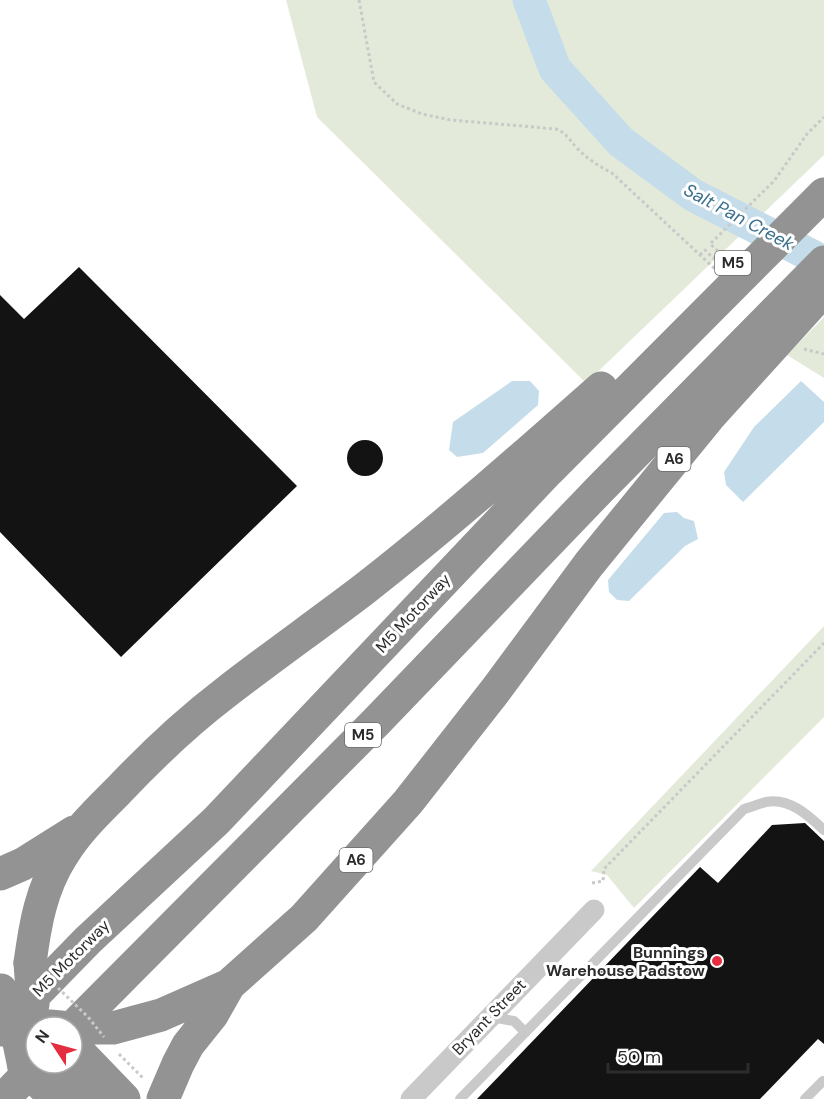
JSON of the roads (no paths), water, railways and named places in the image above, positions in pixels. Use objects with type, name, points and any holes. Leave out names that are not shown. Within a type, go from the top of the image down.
[{"type":"highway","name":"M5","points":[[45,1015],[35,923],[49,881],[62,856],[82,828],[188,723],[361,591],[648,358],[824,176]]},
{"type":"highway","name":"M5 Motorway","points":[[56,1015],[88,940],[216,821],[548,471],[648,358],[824,194]]},
{"type":"highway","name":"M5 Motorway","points":[[70,1015],[700,407],[824,262]]},
{"type":"highway","points":[[700,407],[824,290]]},
{"type":"highway","name":"A6","points":[[84,1030],[161,1015],[228,985],[304,918],[408,802],[495,691],[590,564],[700,407]]},
{"type":"highway","name":"M5","points":[[0,874],[23,864],[82,828]]},
{"type":"highway","name":"A6","points":[[138,1093],[178,1064],[188,1045],[212,1015],[228,985]]},
{"type":"highway","points":[[84,1060],[138,1093]]},
{"type":"highway","name":"M5 Motorway","points":[[3,1099],[24,1069]]},
{"type":"street","name":"Bryant Street","points":[[411,1099],[594,910]]},
{"type":"lane","points":[[460,1099],[744,809],[769,801],[786,803],[807,814],[824,830]]},
{"type":"lane","points":[[490,1016],[514,1021],[525,1032]]},
{"type":"lane","points":[[805,1099],[824,1082]]},
{"type":"water","points":[[512,381],[530,381],[539,391],[538,405],[483,453],[457,457],[449,450],[453,422]]},
{"type":"water","points":[[801,381],[824,402],[824,422],[743,502],[726,485],[724,472],[754,427]]},
{"type":"water","points":[[677,512],[684,518],[694,521],[698,539],[685,546],[629,601],[617,600],[609,592],[608,580],[664,513]]},
{"type":"waterway","name":"Salt Pan Creek","points":[[529,0],[555,69],[621,142],[693,195],[824,262]]},
{"type":"place","name":"Bunnings Warehouse Padstow","points":[[717,961]]}]
